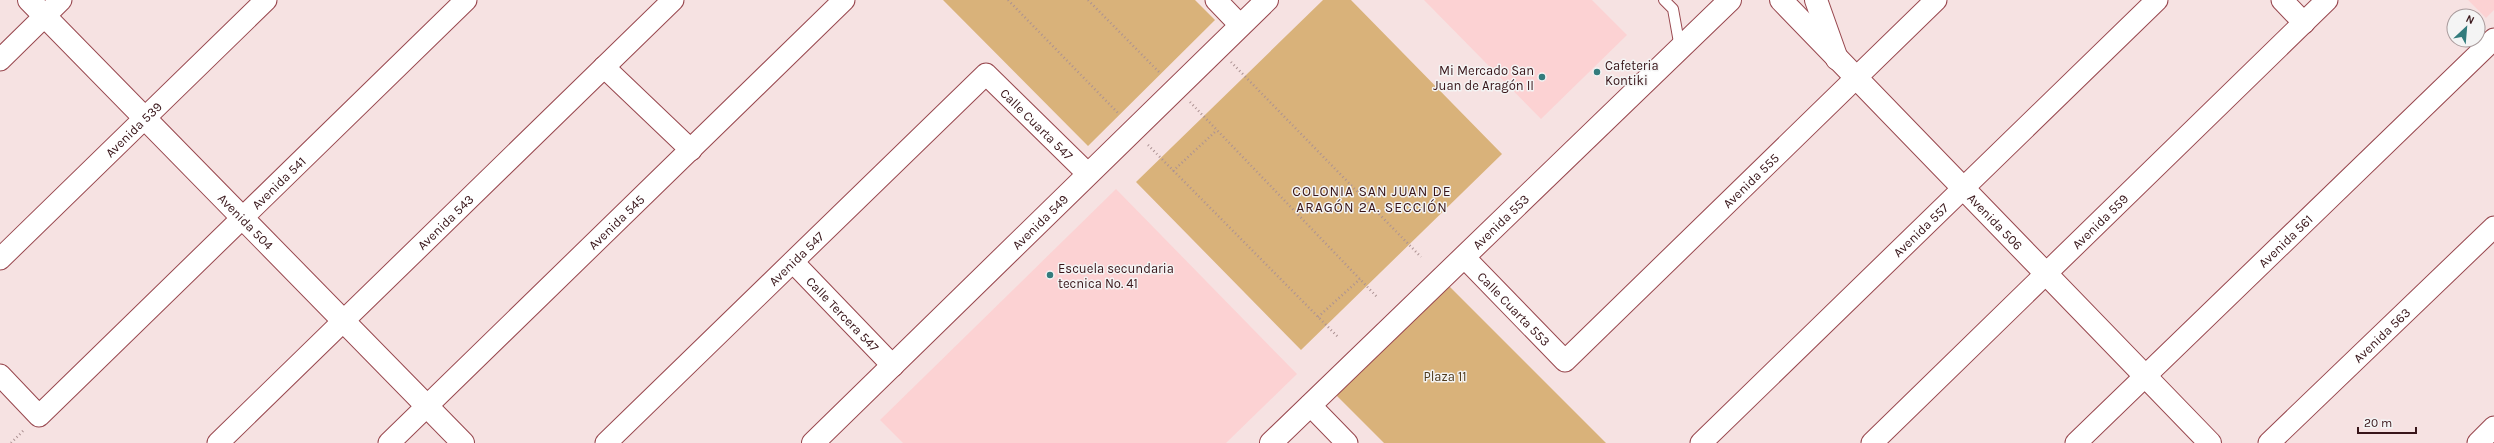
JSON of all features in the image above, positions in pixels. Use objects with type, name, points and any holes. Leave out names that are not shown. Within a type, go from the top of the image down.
[{"type":"street","name":"Avenida 504","points":[[29,0],[426,407],[463,443]]},
{"type":"street","points":[[0,60],[61,0]]},
{"type":"street","name":"Avenida 539","points":[[0,259],[266,0]]},
{"type":"street","name":"Avenida 541","points":[[0,375],[39,416],[466,0]]},
{"type":"street","name":"Avenida 543","points":[[218,443],[673,0]]},
{"type":"street","name":"Avenida 545","points":[[389,443],[844,0]]},
{"type":"street","points":[[1216,0],[1240,25]]},
{"type":"street","name":"Avenida 549","points":[[813,443],[1267,0]]},
{"type":"street","name":"Avenida 553","points":[[1271,443],[1730,0]]},
{"type":"street","name":"Avenida 506","points":[[1781,0],[1855,79],[2210,443]]},
{"type":"street","points":[[1816,0],[1838,61]]},
{"type":"street","name":"Avenida 555","points":[[1565,360],[1936,0]]},
{"type":"street","name":"Avenida 557","points":[[1701,443],[2157,0]]},
{"type":"street","points":[[2282,0],[2304,23]]},
{"type":"street","name":"Avenida 559","points":[[1872,443],[2327,0]]},
{"type":"street","name":"Avenida 561","points":[[2076,443],[2494,39]]},
{"type":"street","points":[[604,67],[690,150]]},
{"type":"street","name":"Calle Cuarta 547","points":[[986,74],[1088,174]]},
{"type":"street","name":"Avenida 547","points":[[606,443],[986,74]]},
{"type":"street","name":"Avenida 563","points":[[2269,443],[2494,227]]},
{"type":"street","name":"Calle Cuarta 553","points":[[1464,257],[1565,360]]},
{"type":"street","name":"Calle Tercera 547","points":[[793,262],[893,366]]},
{"type":"street","points":[[1310,405],[1347,443]]},
{"type":"street","points":[[2478,443],[2494,428]]},
{"type":"lane","points":[[1664,0],[1673,9],[1680,48]]},
{"type":"path","points":[[1008,0],[1118,112]]},
{"type":"path","points":[[1088,0],[1159,72]]},
{"type":"path","points":[[1231,62],[1421,257]]},
{"type":"path","points":[[1189,102],[1378,298]]},
{"type":"path","points":[[1173,171],[1216,130]]},
{"type":"path","points":[[1146,144],[1338,336]]},
{"type":"path","points":[[1318,317],[1360,279]]},
{"type":"shaded area","name":"Mi Mercado San Juan de Aragón II","points":[[1424,0],[1592,0],[1627,35],[1541,119]]},
{"type":"shaded area","points":[[2468,0],[2494,0],[2494,10],[2486,18],[2486,8],[2476,8]]},
{"type":"shaded area","points":[[1116,189],[1297,374],[1226,443],[903,443],[880,420]]},
{"type":"green space","points":[[943,0],[1195,0],[1215,20],[1088,146]]},
{"type":"green space","points":[[1323,0],[1351,0],[1502,154],[1301,350],[1136,182]]},
{"type":"green space","name":"Plaza 11","points":[[1445,282],[1606,443],[1384,443],[1334,393]]},
{"type":"place","name":"Cafeteria Kontiki","points":[[1597,72]]},
{"type":"place","name":"Mi Mercado San Juan de Aragón II","points":[[1542,77]]},
{"type":"place","name":"Escuela secundaria tecnica No. 41","points":[[1050,275]]},
{"type":"district","name":"COLONIA SAN JUAN DE ARAGÓN 2A. SECCIÓN","points":[[1372,200]]}]
